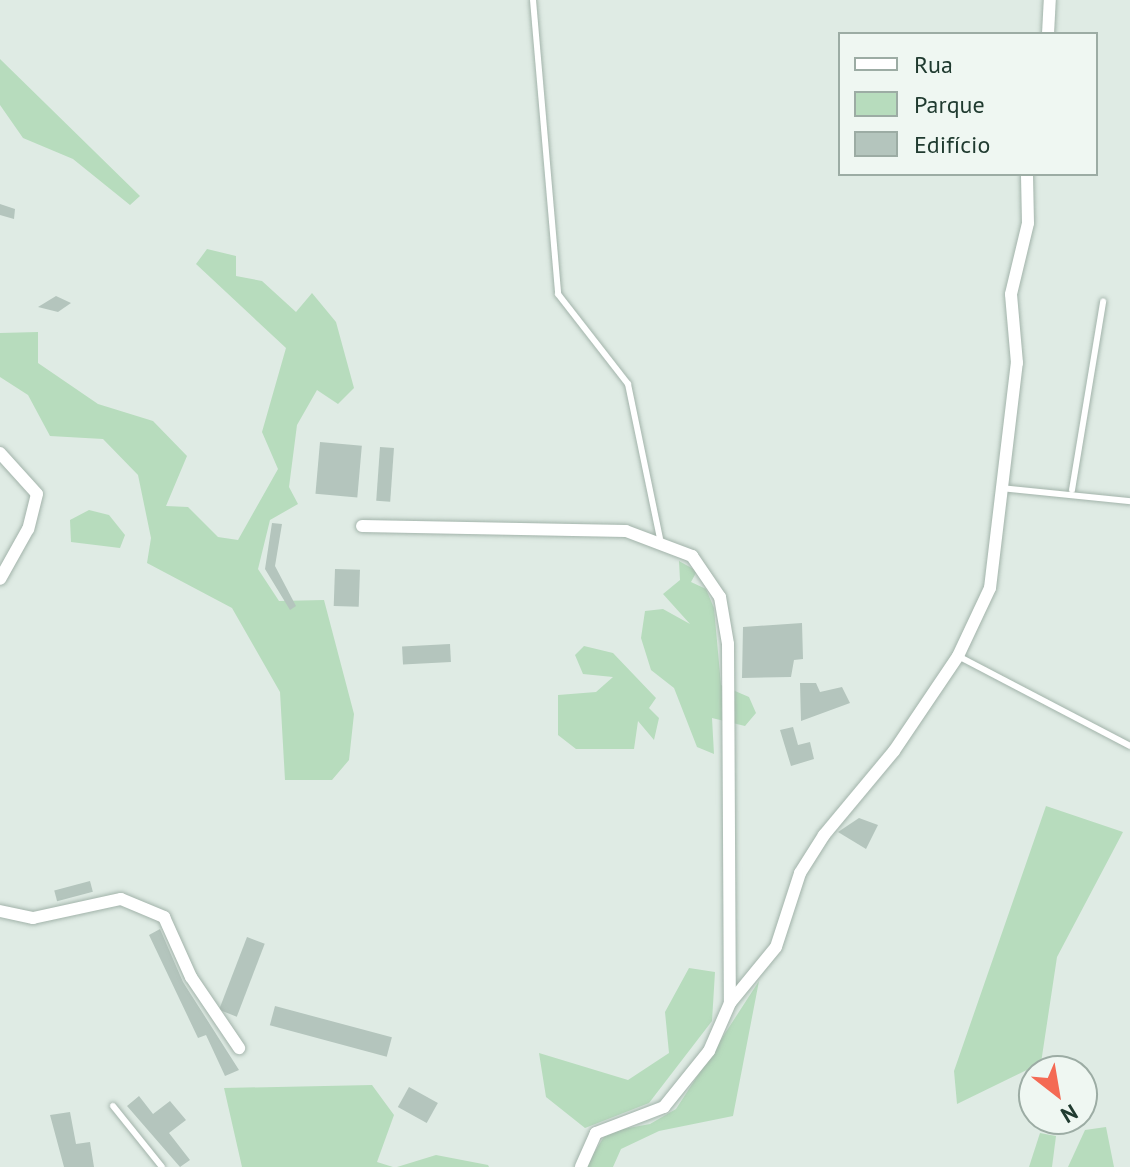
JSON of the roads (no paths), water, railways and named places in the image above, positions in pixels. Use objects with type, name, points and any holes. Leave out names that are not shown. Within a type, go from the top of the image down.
[{"type":"street","points":[[1048,32],[1050,0]]},
{"type":"street","points":[[581,1167],[596,1133],[664,1107],[709,1051],[730,1003],[776,947],[800,873],[824,835],[894,751],[958,656],[990,588],[997,487],[1017,363],[1011,294],[1028,223],[1027,176]]},
{"type":"street","points":[[0,453],[37,494],[28,529],[0,579]]},
{"type":"street","points":[[362,526],[626,531],[660,539],[703,565],[720,597],[728,644],[730,1003]]},
{"type":"street","points":[[0,911],[33,918],[121,899],[164,917],[191,977],[239,1048]]},
{"type":"lane","points":[[533,0],[558,294],[628,384],[660,539]]},
{"type":"lane","points":[[1072,490],[1103,302]]},
{"type":"lane","points":[[997,487],[1072,490],[1130,501]]},
{"type":"lane","points":[[958,656],[1130,746]]},
{"type":"lane","points":[[113,1106],[162,1167]]}]
